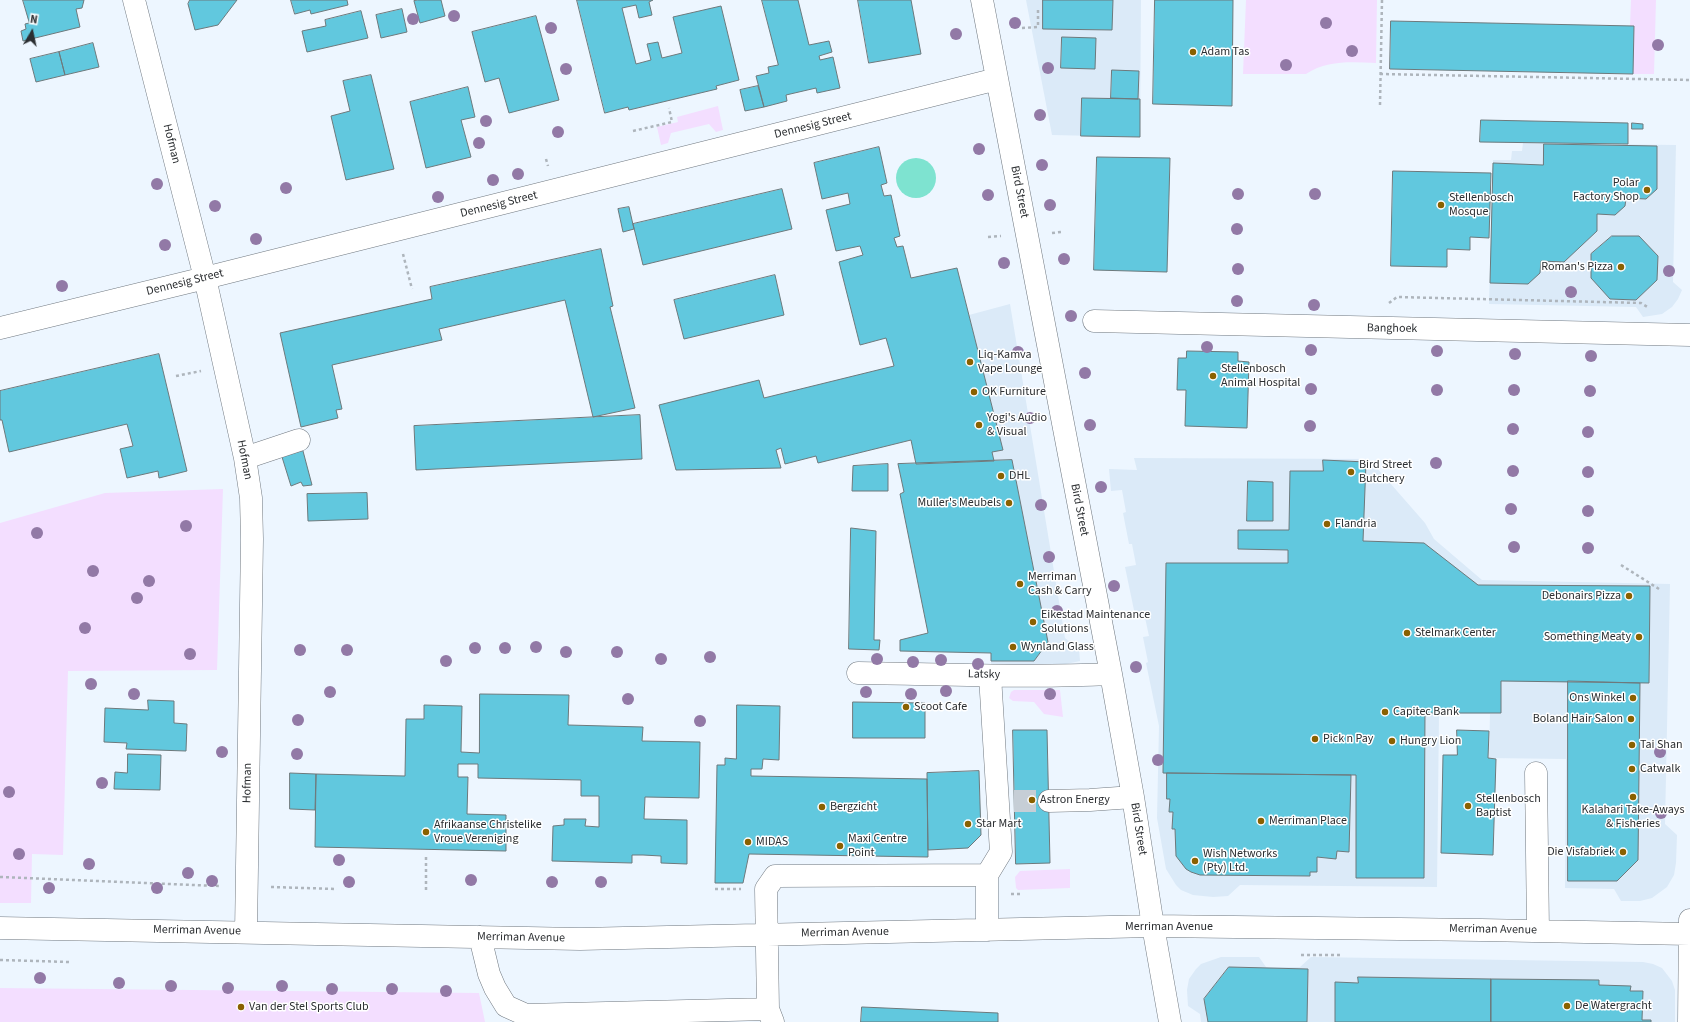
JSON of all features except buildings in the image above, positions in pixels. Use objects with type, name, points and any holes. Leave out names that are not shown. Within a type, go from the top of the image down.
[{"type":"street","name":"Hofman","points":[[134,0],[205,278],[245,458],[251,498],[252,539],[246,932]]},
{"type":"street","name":"Bird Street","points":[[982,0],[1111,674],[1170,1022]]},
{"type":"street","name":"Dennesig Street","points":[[0,328],[997,79]]},
{"type":"street","name":"Banghoek","points":[[1094,321],[1690,335]]},
{"type":"street","points":[[245,458],[299,440]]},
{"type":"street","name":"Latsky","points":[[858,673],[990,676],[1072,676],[1111,674]]},
{"type":"street","points":[[987,930],[987,875],[1001,852],[1006,801],[990,676]]},
{"type":"street","points":[[1536,773],[1538,931]]},
{"type":"street","points":[[1049,801],[1133,797]]},
{"type":"street","points":[[480,937],[489,974],[495,988],[506,1006],[526,1015],[771,1016],[766,934],[766,889],[775,876],[987,875]]},
{"type":"street","points":[[1689,1022],[1690,919]]},
{"type":"street","name":"Merriman Avenue","points":[[0,928],[580,939],[1153,926],[1690,934]]},
{"type":"path","points":[[1380,105],[1382,0]]},
{"type":"path","points":[[1022,28],[1038,26],[1038,10]]},
{"type":"path","points":[[1380,74],[1690,80]]},
{"type":"path","points":[[633,131],[672,122],[669,108]]},
{"type":"path","points":[[403,256],[412,290]]},
{"type":"path","points":[[1388,305],[1392,300],[1397,298],[1640,304],[1652,310]]},
{"type":"path","points":[[176,376],[193,372]]},
{"type":"path","points":[[1621,565],[1659,589]]},
{"type":"path","points":[[426,854],[426,890]]},
{"type":"path","points":[[0,877],[219,886]]},
{"type":"path","points":[[271,887],[337,889]]},
{"type":"path","points":[[0,960],[70,962]]},
{"type":"shaded area","points":[[1026,0],[1141,0],[1140,137],[1052,135]]},
{"type":"shaded area","points":[[1246,0],[1377,0],[1376,63],[1348,62],[1331,64],[1314,69],[1306,74],[1243,74]]},
{"type":"shaded area","points":[[1631,0],[1656,0],[1654,74],[1633,74],[1630,26]]},
{"type":"shaded area","points":[[718,106],[723,130],[716,132],[709,124],[671,133],[668,143],[661,145],[657,127],[678,122],[677,117]]},
{"type":"shaded area","points":[[1523,143],[1676,145],[1673,282],[1682,290],[1672,307],[1662,314],[1643,317],[1636,307],[1489,304],[1493,160],[1511,160],[1512,151],[1522,151]]},
{"type":"shaded area","points":[[916,158],[924,160],[930,164],[934,170],[936,178],[934,186],[930,192],[924,196],[916,198],[908,196],[902,192],[898,186],[896,178],[898,170],[902,164],[908,160]]},
{"type":"shaded area","points":[[1010,304],[1065,638],[1079,649],[1080,661],[1061,665],[1037,666],[991,664],[991,661],[1034,661],[1048,642],[1012,460],[994,461],[992,452],[1003,450],[969,315]]},
{"type":"shaded area","points":[[1134,458],[1369,459],[1425,523],[1434,539],[1482,580],[1670,584],[1665,824],[1677,835],[1674,875],[1667,887],[1652,898],[1640,901],[1621,901],[1614,889],[1565,888],[1566,759],[1489,758],[1490,714],[1439,714],[1437,887],[1240,885],[1228,896],[1213,897],[1193,895],[1181,890],[1166,869],[1157,818],[1159,726],[1146,663],[1148,662],[1143,637],[1149,636],[1144,613],[1135,615],[1125,567],[1136,565],[1132,544],[1129,544],[1123,513],[1126,512],[1122,490],[1111,491],[1109,469],[1137,470]]},
{"type":"shaded area","points":[[223,489],[217,670],[68,671],[63,855],[32,854],[31,903],[0,903],[0,523],[105,493]]},
{"type":"shaded area","points":[[1014,690],[1060,690],[1063,717],[1044,714],[1034,702],[1013,701],[1009,698],[1011,692]]},
{"type":"shaded area","points":[[1070,869],[1070,888],[1018,890],[1016,888],[1015,877],[1020,871]]},
{"type":"shaded area","points":[[1221,957],[1259,957],[1266,967],[1300,967],[1311,957],[1643,962],[1662,968],[1672,981],[1675,990],[1675,1022],[1201,1022],[1200,1014],[1188,1006],[1187,990],[1189,979],[1201,964]]},
{"type":"shaded area","name":"Van der Stel Sports Club","points":[[0,988],[479,993],[485,1022],[0,1022]]},
{"type":"tunnel","points":[[1014,801],[1049,801]]},
{"type":"place","name":"Adam Tas","points":[[1193,52]]},
{"type":"place","name":"Polar Factory Shop","points":[[1647,190]]},
{"type":"place","name":"Stellenbosch Mosque","points":[[1441,205]]},
{"type":"place","name":"Roman's Pizza","points":[[1621,267]]},
{"type":"place","name":"Liq-Kamva Vape Lounge","points":[[970,362]]},
{"type":"place","name":"Stellenbosch Animal Hospital","points":[[1213,376]]},
{"type":"place","name":"OK Furniture","points":[[974,392]]},
{"type":"place","name":"Yogi's Audio & Visual","points":[[979,425]]},
{"type":"place","name":"Bird Street Butchery","points":[[1351,472]]},
{"type":"place","name":"DHL","points":[[1001,476]]},
{"type":"place","name":"Muller's Meubels","points":[[1009,503]]},
{"type":"place","name":"Flandria","points":[[1327,524]]},
{"type":"place","name":"Merriman Cash & Carry","points":[[1020,584]]},
{"type":"place","name":"Debonairs Pizza","points":[[1629,596]]},
{"type":"place","name":"Eikestad Maintenance Solutions","points":[[1033,622]]},
{"type":"place","name":"Stelmark Center","points":[[1407,633]]},
{"type":"place","name":"Something Meaty","points":[[1639,637]]},
{"type":"place","name":"Wynland Glass","points":[[1013,647]]},
{"type":"place","name":"Ons Winkel","points":[[1633,698]]},
{"type":"place","name":"Scoot Cafe","points":[[906,707]]},
{"type":"place","name":"Capitec Bank","points":[[1385,712]]},
{"type":"place","name":"Boland Hair Salon","points":[[1631,719]]},
{"type":"place","name":"Pick n Pay","points":[[1315,739]]},
{"type":"place","name":"Hungry Lion","points":[[1392,741]]},
{"type":"place","name":"Tai Shan","points":[[1632,745]]},
{"type":"place","name":"Catwalk","points":[[1632,769]]},
{"type":"place","name":"Kalahari Take-Aways & Fisheries","points":[[1633,797]]},
{"type":"place","name":"Astron Energy","points":[[1032,800]]},
{"type":"place","name":"Stellenbosch Baptist","points":[[1468,806]]},
{"type":"place","name":"Bergzicht","points":[[822,807]]},
{"type":"place","name":"Merriman Place","points":[[1261,821]]},
{"type":"place","name":"Star Mart","points":[[968,824]]},
{"type":"place","name":"Afrikaanse Christelike Vroue Vereniging","points":[[426,832]]},
{"type":"place","name":"MIDAS","points":[[748,842]]},
{"type":"place","name":"Maxi Centre Point","points":[[840,846]]},
{"type":"place","name":"Die Visfabriek","points":[[1623,852]]},
{"type":"place","name":"Wish Networks (Pty) Ltd.","points":[[1195,861]]},
{"type":"place","name":"De Watergracht","points":[[1567,1006]]},
{"type":"place","name":"Van der Stel Sports Club","points":[[241,1007]]}]
